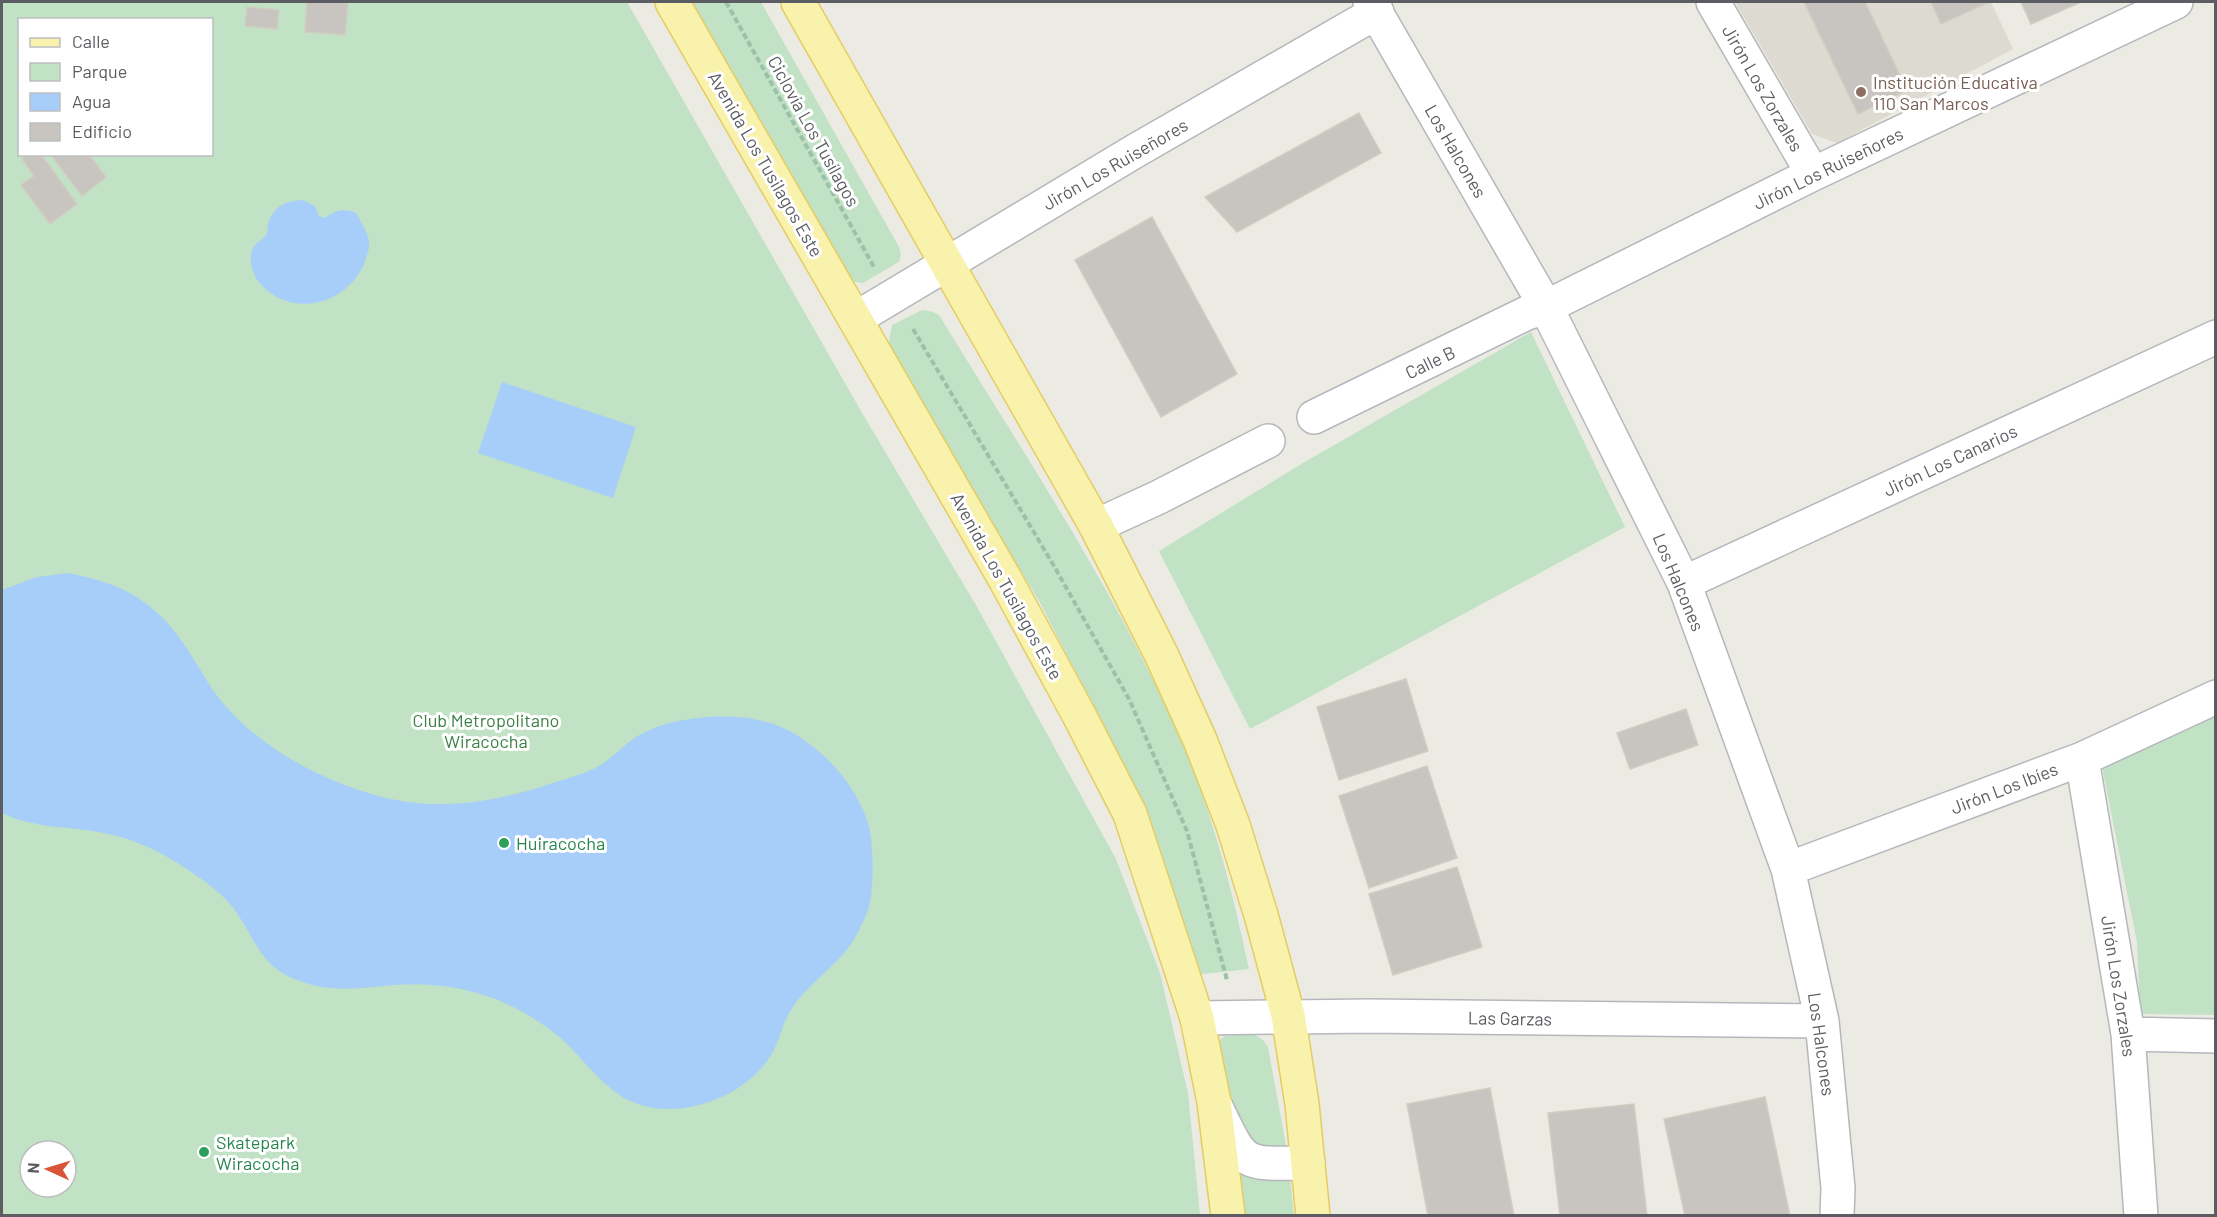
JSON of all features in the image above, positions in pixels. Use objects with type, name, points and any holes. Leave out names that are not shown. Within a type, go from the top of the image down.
[{"type":"main road","name":"Avenida Los Tusilagos Este","points":[[672,2],[1005,579],[1130,814],[1197,1018],[1214,1102],[1228,1215]]},
{"type":"main road","points":[[798,2],[1096,526],[1161,654],[1200,740],[1233,825],[1288,1016],[1302,1104],[1313,1215]]},
{"type":"street","name":"Jirón Los Zorzales","points":[[1713,2],[1813,174]]},
{"type":"street","name":"Jirón Los Ruiseñores","points":[[1546,307],[1813,174],[2176,2]]},
{"type":"street","name":"Jirón Los Ruiseñores","points":[[855,319],[1373,7]]},
{"type":"street","name":"Los Halcones","points":[[1373,7],[1546,307],[1684,583],[1788,869],[1822,1022],[1838,1188],[1838,1215]]},
{"type":"street","name":"Calle B","points":[[1314,417],[1527,314],[1546,307]]},
{"type":"street","name":"Jirón Los Canarios","points":[[1684,583],[2216,337]]},
{"type":"street","points":[[1096,526],[1159,497],[1268,441]]},
{"type":"street","name":"Jirón Los Ibíes","points":[[1788,869],[2082,759],[2216,697]]},
{"type":"street","name":"Jirón Los Zorzales","points":[[2082,759],[2128,1034],[2141,1215]]},
{"type":"street","name":"Las Garzas","points":[[1197,1018],[1288,1016],[1822,1022]]},
{"type":"street","points":[[2128,1034],[2216,1036]]},
{"type":"street","points":[[1214,1102],[1235,1147],[1245,1158],[1257,1163],[1308,1162]]},
{"type":"path","name":"Ciclovía Los Tusílagos","points":[[726,2],[878,275]]},
{"type":"shaded area","name":"Institución Educativa 110 San Marcos","points":[[1735,2],[1991,2],[2013,49],[1837,143],[1812,134]]},
{"type":"green space","name":"Club Metropolitano Wiracocha","points":[[2,2],[627,2],[861,411],[977,607],[1116,859],[1160,973],[1188,1093],[1200,1215],[2,1216]]},
{"type":"green space","points":[[691,2],[761,2],[899,247],[901,255],[899,262],[863,283],[855,282],[848,277]]},
{"type":"green space","points":[[922,310],[939,315],[1101,581],[1158,691],[1184,747],[1205,801],[1229,885],[1249,969],[1194,975],[1156,847],[1129,774],[1040,603],[888,346],[892,325]]},
{"type":"green space","points":[[1531,332],[1625,527],[1250,729],[1159,551],[1303,463]]},
{"type":"green space","points":[[2215,715],[2215,1015],[2140,1014],[2137,942],[2102,767]]},
{"type":"green space","points":[[1254,1034],[1268,1047],[1287,1151],[1294,1215],[1239,1215],[1217,1044],[1224,1036]]},
{"type":"water","points":[[303,200],[315,206],[319,216],[325,218],[340,211],[356,213],[366,231],[369,245],[364,264],[355,279],[344,290],[315,303],[299,304],[270,293],[258,281],[252,266],[251,254],[253,248],[266,235],[273,213],[286,203]]},
{"type":"water","points":[[502,382],[636,427],[613,498],[478,453]]},
{"type":"water","name":"Huiracocha","points":[[68,573],[88,577],[122,589],[151,607],[176,633],[223,703],[253,733],[270,746],[325,777],[388,798],[410,802],[453,804],[519,793],[591,770],[603,764],[633,739],[647,731],[680,721],[717,716],[735,717],[767,722],[783,728],[800,737],[829,761],[842,775],[862,807],[870,832],[873,865],[871,898],[865,918],[842,956],[800,997],[793,1007],[770,1058],[761,1069],[738,1088],[725,1095],[684,1108],[664,1109],[631,1101],[605,1084],[562,1039],[545,1026],[498,1000],[460,989],[433,985],[323,987],[286,975],[266,959],[223,896],[172,859],[146,846],[119,837],[40,825],[2,813],[2,590],[37,577]]},
{"type":"building","points":[[307,2],[348,2],[345,35],[305,32]]},
{"type":"building","points":[[1804,2],[1865,2],[1907,90],[1858,114]]},
{"type":"building","points":[[1931,2],[1989,2],[1941,24]]},
{"type":"building","points":[[2021,2],[2081,2],[2031,24]]},
{"type":"building","points":[[247,7],[279,10],[277,29],[245,26]]},
{"type":"building","points":[[1359,113],[1381,153],[1237,232],[1205,197]]},
{"type":"building","points":[[26,156],[42,156],[77,204],[50,224],[21,185],[34,176],[22,159]]},
{"type":"building","points":[[52,156],[90,156],[106,177],[82,196]]},
{"type":"building","points":[[1152,217],[1237,374],[1161,417],[1075,260]]},
{"type":"building","points":[[1406,679],[1428,751],[1339,780],[1317,707]]},
{"type":"building","points":[[1686,709],[1698,745],[1630,769],[1617,733]]},
{"type":"building","points":[[1427,766],[1457,858],[1369,888],[1339,796]]},
{"type":"building","points":[[1457,867],[1482,947],[1393,975],[1369,894]]},
{"type":"building","points":[[1490,1088],[1514,1216],[1428,1216],[1407,1104]]},
{"type":"building","points":[[1765,1097],[1790,1216],[1685,1216],[1664,1119]]},
{"type":"building","points":[[1634,1104],[1647,1216],[1560,1216],[1548,1113]]},
{"type":"place","name":"Institución Educativa 110 San Marcos","points":[[1861,92]]},
{"type":"place","name":"Huiracocha","points":[[504,843]]},
{"type":"place","name":"Skatepark Wiracocha","points":[[204,1152]]}]
